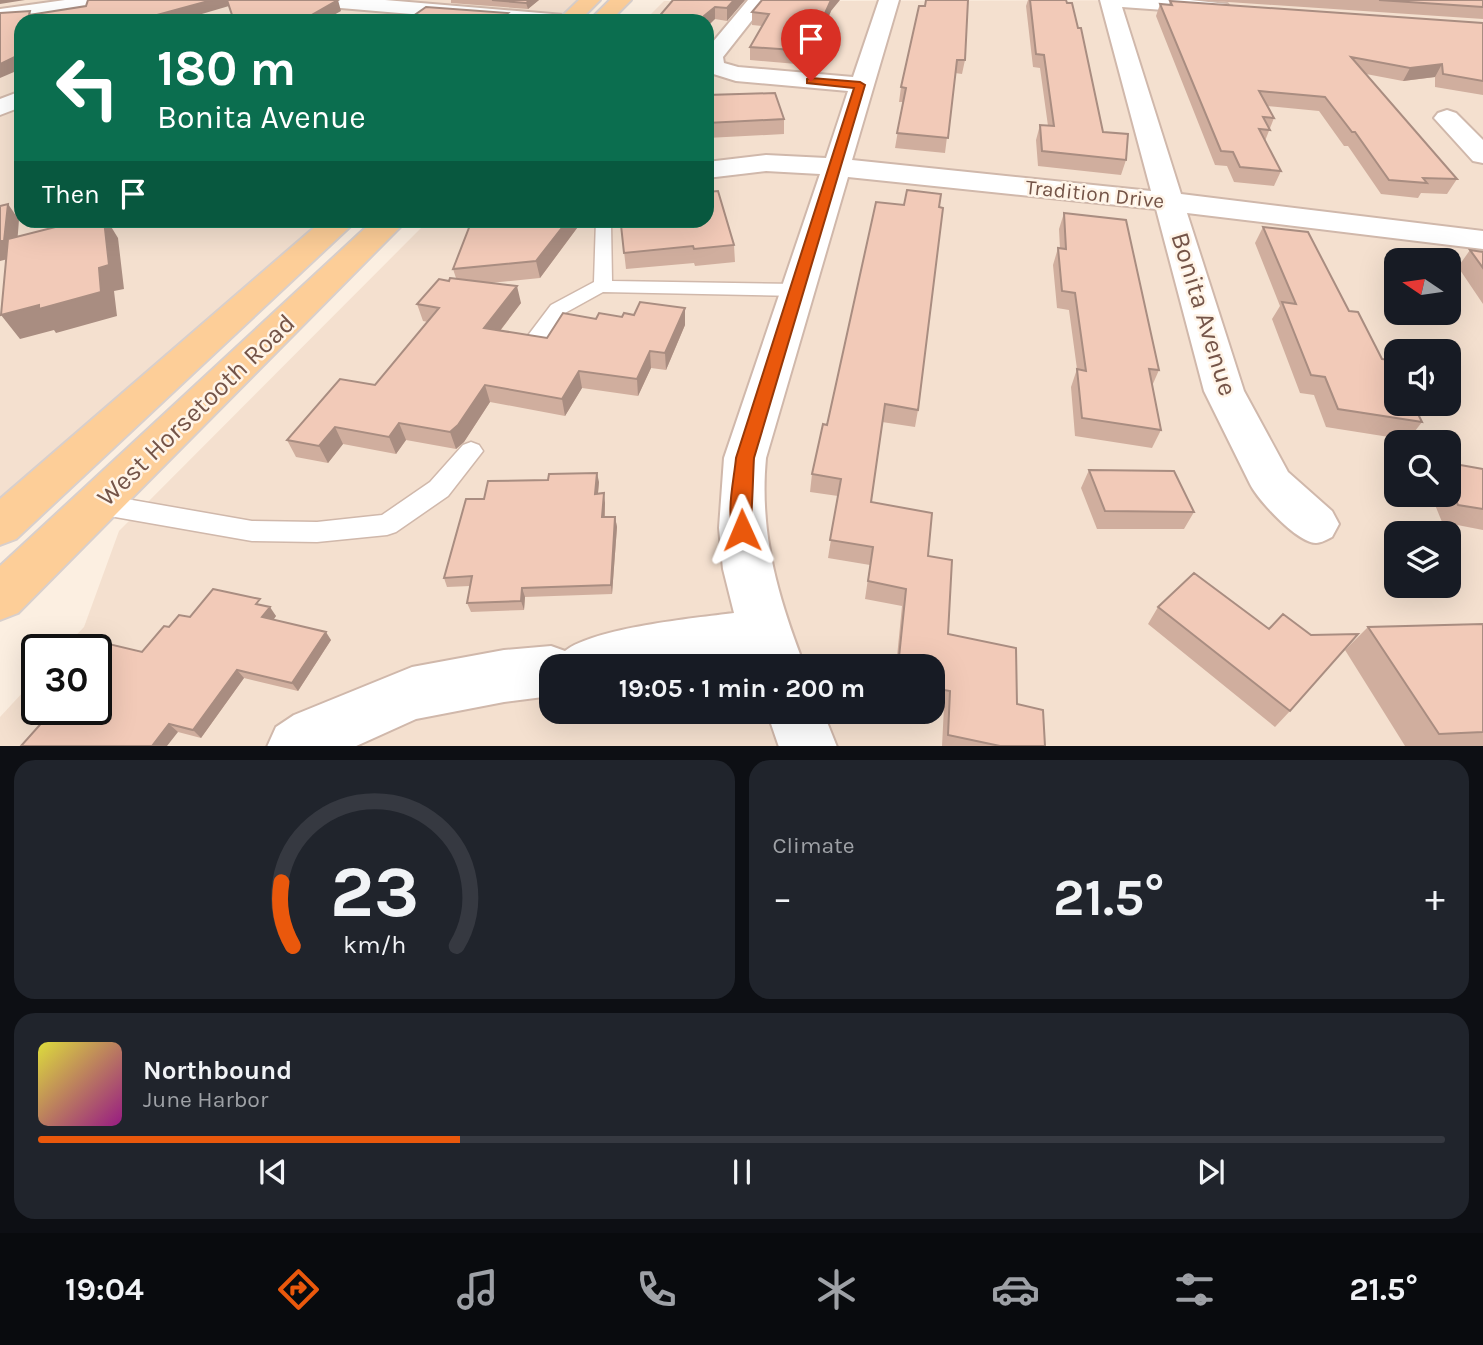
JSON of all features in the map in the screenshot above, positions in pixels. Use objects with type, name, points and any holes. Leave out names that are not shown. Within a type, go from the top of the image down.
[{"type":"main road","points":[[573,14],[590,0]]},
{"type":"main road","points":[[606,14],[621,0]]},
{"type":"main road","name":"West Horsetooth Road","points":[[0,526],[333,228]]},
{"type":"main road","name":"West Horsetooth Road","points":[[0,598],[384,228]]},
{"type":"street","points":[[0,15],[75,2],[106,0]]},
{"type":"street","points":[[317,0],[480,14]]},
{"type":"street","points":[[714,55],[758,0]]},
{"type":"street","points":[[629,654],[643,650],[772,649],[744,554],[741,506],[745,458],[860,85],[889,0]]},
{"type":"street","points":[[1110,0],[1234,9]]},
{"type":"street","name":"Bonita Avenue","points":[[1110,0],[1224,391],[1272,484],[1316,524]]},
{"type":"street","points":[[384,14],[395,7]]},
{"type":"street","points":[[714,67],[736,74],[860,85]]},
{"type":"street","points":[[1447,118],[1483,155]]},
{"type":"street","name":"Tradition Drive","points":[[714,169],[766,163],[835,167],[1170,202],[1483,240]]},
{"type":"street","points":[[297,746],[314,734],[412,693],[539,672]]},
{"type":"street","points":[[799,724],[808,746]]},
{"type":"lane","points":[[603,228],[604,286]]},
{"type":"lane","points":[[533,342],[558,309],[599,286],[797,290]]},
{"type":"lane","points":[[99,505],[252,531],[317,532],[387,525],[439,489],[471,451]]},
{"type":"shaded area","points":[[0,0],[577,0],[561,14],[14,14],[14,228],[314,228],[0,499]]},
{"type":"shaded area","points":[[1483,0],[1483,746],[0,746],[0,717],[21,694],[21,725],[112,725],[112,634],[77,634],[84,627],[119,531],[421,228],[714,228],[714,14],[651,14],[664,1]]},
{"type":"building","points":[[88,0],[212,0],[161,14],[35,14],[86,6]]},
{"type":"building","points":[[227,0],[338,0],[313,14],[232,14]]},
{"type":"building","points":[[492,0],[530,0],[526,3]]},
{"type":"building","points":[[673,0],[734,0],[727,8],[715,7],[706,14],[661,14]]},
{"type":"building","points":[[762,0],[831,0],[808,51],[750,47],[769,14],[752,12]]},
{"type":"building","points":[[926,0],[968,0],[965,60],[957,60],[948,138],[897,133],[906,88],[901,87],[919,6],[925,6]]},
{"type":"building","points":[[1030,0],[1066,0],[1067,3],[1072,3],[1078,28],[1081,28],[1103,132],[1128,134],[1126,160],[1042,151],[1040,125],[1054,126],[1044,55],[1036,54]]},
{"type":"building","points":[[1379,0],[1483,0],[1483,7]]},
{"type":"building","points":[[1170,1],[1483,23],[1483,81],[1443,74],[1442,64],[1410,68],[1351,57],[1457,179],[1423,178],[1427,183],[1389,180],[1355,132],[1352,132],[1325,97],[1259,91],[1274,118],[1263,117],[1270,130],[1259,129],[1281,171],[1240,167],[1233,152],[1221,151],[1160,4],[1172,5]]},
{"type":"building","points":[[426,7],[508,13],[507,14],[416,14]]},
{"type":"building","points":[[30,11],[29,14],[14,14],[14,57],[0,64],[0,13]]},
{"type":"building","points":[[775,93],[784,119],[714,123],[714,95]]},
{"type":"building","points":[[907,190],[941,194],[939,207],[943,208],[918,410],[885,404],[871,502],[932,513],[928,556],[952,560],[948,634],[1016,648],[1017,704],[1043,710],[1045,746],[1000,746],[948,735],[950,691],[945,690],[945,654],[899,654],[906,589],[868,581],[873,547],[830,540],[841,479],[812,474],[823,424],[827,425],[876,202],[904,205]]},
{"type":"building","points":[[714,191],[718,191],[734,245],[624,253],[621,228],[714,228]]},
{"type":"building","points":[[8,204],[4,241],[0,241],[0,206]]},
{"type":"building","points":[[1064,213],[1126,220],[1159,370],[1149,369],[1161,430],[1082,418],[1077,369],[1086,371],[1075,293],[1062,291],[1058,248],[1066,249]]},
{"type":"building","points":[[1263,227],[1308,232],[1349,311],[1358,312],[1384,359],[1384,416],[1419,416],[1422,422],[1338,409],[1325,377],[1311,375],[1282,302],[1296,304]]},
{"type":"building","points":[[51,228],[105,228],[109,265],[99,268],[101,292],[39,309],[39,305],[1,315],[8,239]]},
{"type":"building","points":[[469,228],[562,228],[536,261],[453,269]]},
{"type":"building","points":[[1470,250],[1483,252],[1483,268]]},
{"type":"building","points":[[450,278],[517,286],[484,328],[547,338],[563,313],[596,319],[599,313],[622,317],[624,313],[634,315],[640,302],[685,308],[665,353],[650,351],[637,379],[579,371],[562,399],[485,385],[458,425],[450,432],[399,423],[389,437],[335,427],[319,446],[287,440],[340,379],[375,385],[439,308],[417,304],[439,279],[449,281]]},
{"type":"building","points":[[1461,465],[1483,469],[1483,509],[1461,505]]},
{"type":"building","points":[[1089,470],[1174,471],[1194,512],[1105,511]]},
{"type":"building","points":[[597,473],[595,494],[604,493],[602,517],[615,517],[611,585],[522,588],[521,601],[467,603],[472,576],[444,578],[466,499],[484,499],[488,481],[548,480],[549,474]]},
{"type":"building","points":[[1194,573],[1269,629],[1283,614],[1311,635],[1358,634],[1290,711],[1158,607]]},
{"type":"building","points":[[213,589],[260,599],[256,604],[270,607],[262,617],[326,632],[292,683],[237,670],[193,730],[169,724],[152,746],[21,746],[40,725],[112,725],[112,645],[142,652],[164,626],[169,627],[179,615],[190,617]]},
{"type":"building","points":[[1483,624],[1483,732],[1439,734],[1368,627]]},
{"type":"route","points":[[742,530],[745,458],[860,85],[811,81]]}]
